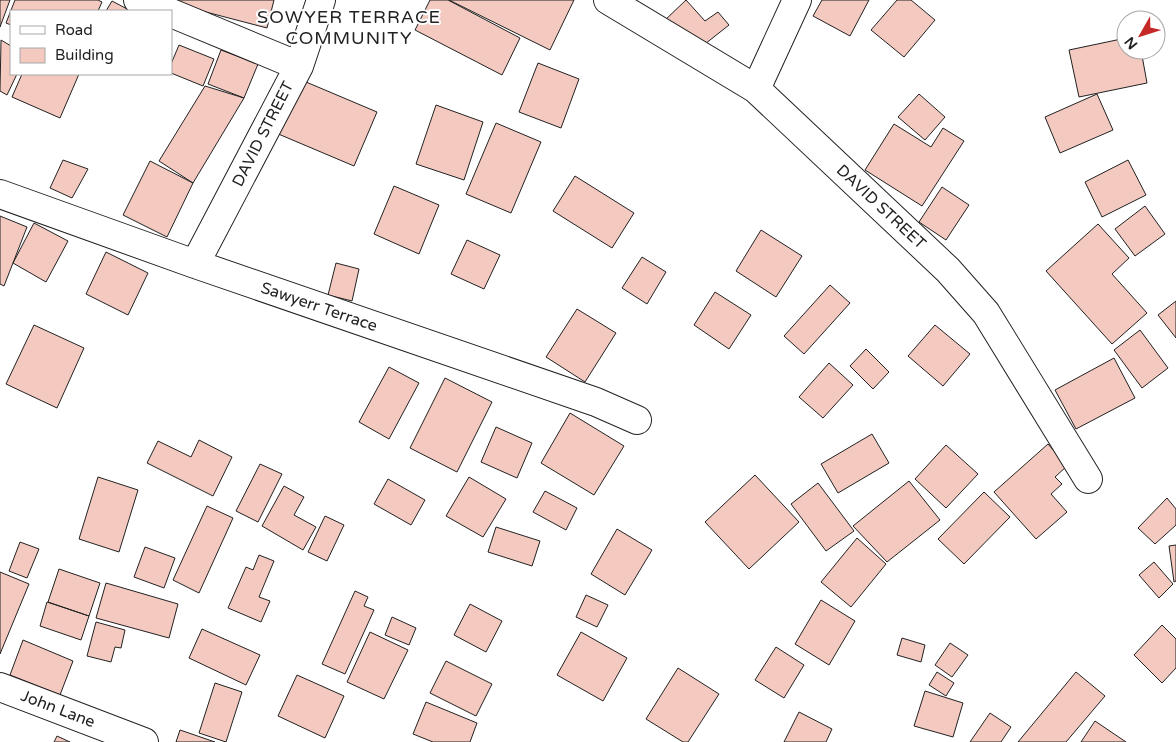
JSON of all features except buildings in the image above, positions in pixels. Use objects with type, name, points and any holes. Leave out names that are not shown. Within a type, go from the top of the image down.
[{"type":"street","points":[[138,0],[163,10]]},
{"type":"street","name":"DAVID STREET","points":[[196,264],[299,66],[321,0]]},
{"type":"street","name":"DAVID STREET","points":[[608,0],[756,89],[948,270],[986,313],[1088,479]]},
{"type":"street","points":[[756,89],[797,0]]},
{"type":"street","points":[[172,14],[299,66]]},
{"type":"street","name":"Sawyerr Terrace","points":[[0,194],[196,264],[596,402],[637,420]]},
{"type":"street","name":"John Lane","points":[[0,687],[144,742]]},
{"type":"district","name":"SOWYER TERRACE COMMUNITY","points":[[349,27]]}]
